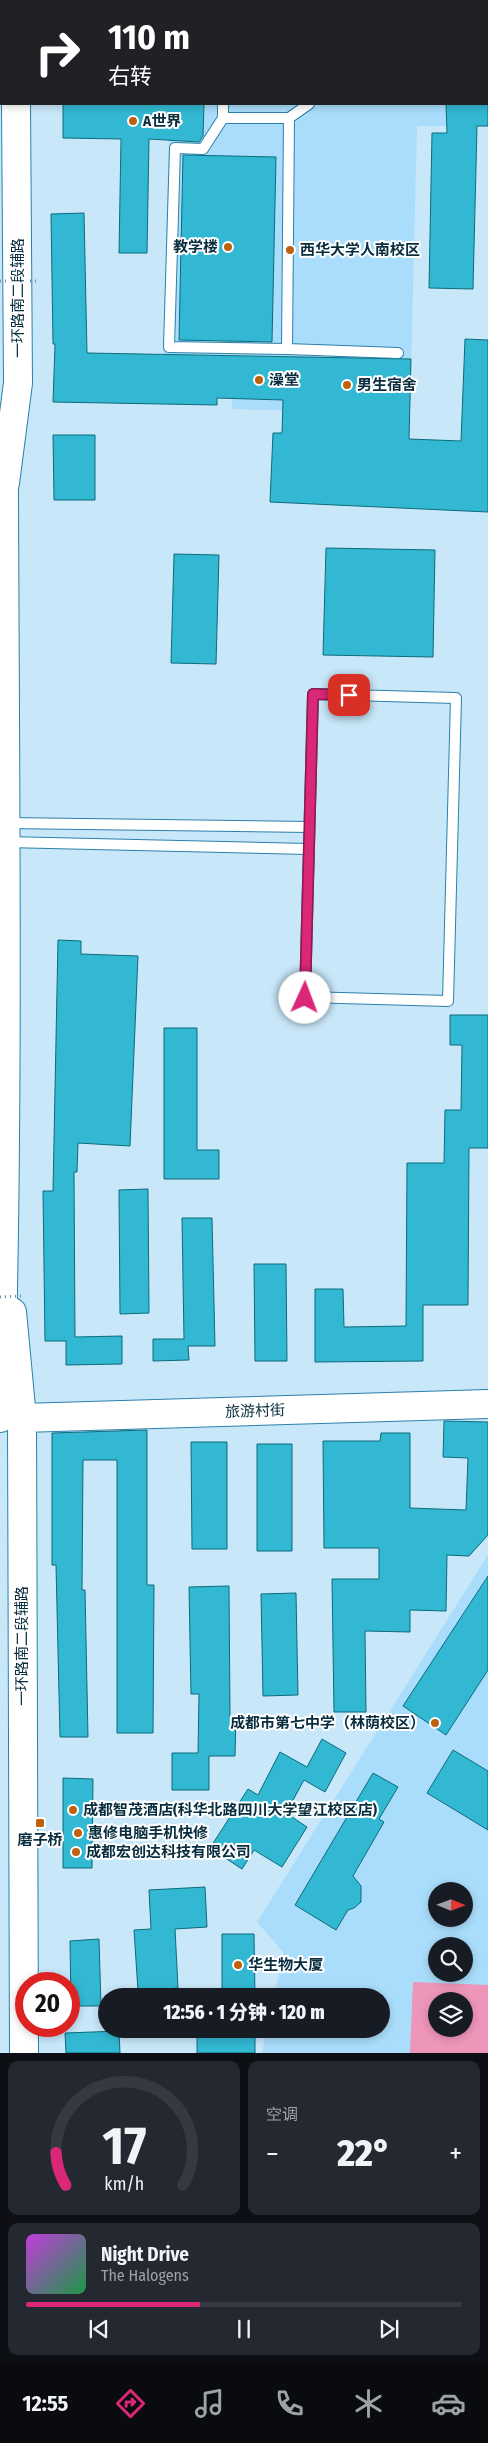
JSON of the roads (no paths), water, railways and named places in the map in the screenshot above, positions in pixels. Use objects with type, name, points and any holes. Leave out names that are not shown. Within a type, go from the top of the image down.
[{"type":"main road","name":"一环路南二段辅路","points":[[16,105],[18,383],[4,492],[3,833],[5,1240],[11,1418],[16,2044]]},
{"type":"main road","points":[[0,455],[4,492]]},
{"type":"main road","name":"旅游村街","points":[[11,1418],[488,1404]]},
{"type":"lane","points":[[223,105],[223,118],[203,149],[174,148],[169,347],[398,353]]},
{"type":"lane","points":[[223,118],[289,118],[308,105]]},
{"type":"lane","points":[[287,349],[289,118]]},
{"type":"lane","points":[[313,694],[456,698],[448,1001],[305,998],[310,828],[313,694]]},
{"type":"lane","points":[[3,833],[310,828]]},
{"type":"lane","points":[[3,833],[309,849]]},
{"type":"place","name":"A世界","points":[[133,121]]},
{"type":"place","name":"教学楼","points":[[228,247]]},
{"type":"place","name":"西华大学人南校区","points":[[290,250]]},
{"type":"place","name":"澡堂","points":[[259,380]]},
{"type":"place","name":"男生宿舍","points":[[347,385]]},
{"type":"place","name":"成都市第七中学（林荫校区）","points":[[435,1723]]},
{"type":"place","name":"成都智茂酒店(科华北路四川大学望江校区店)","points":[[73,1810]]},
{"type":"place","name":"磨子桥","points":[[40,1823]]},
{"type":"place","name":"惠修电脑手机快修","points":[[78,1833]]},
{"type":"place","name":"成都宏创达科技有限公司","points":[[76,1852]]},
{"type":"place","name":"华生物大厦","points":[[238,1965]]}]
